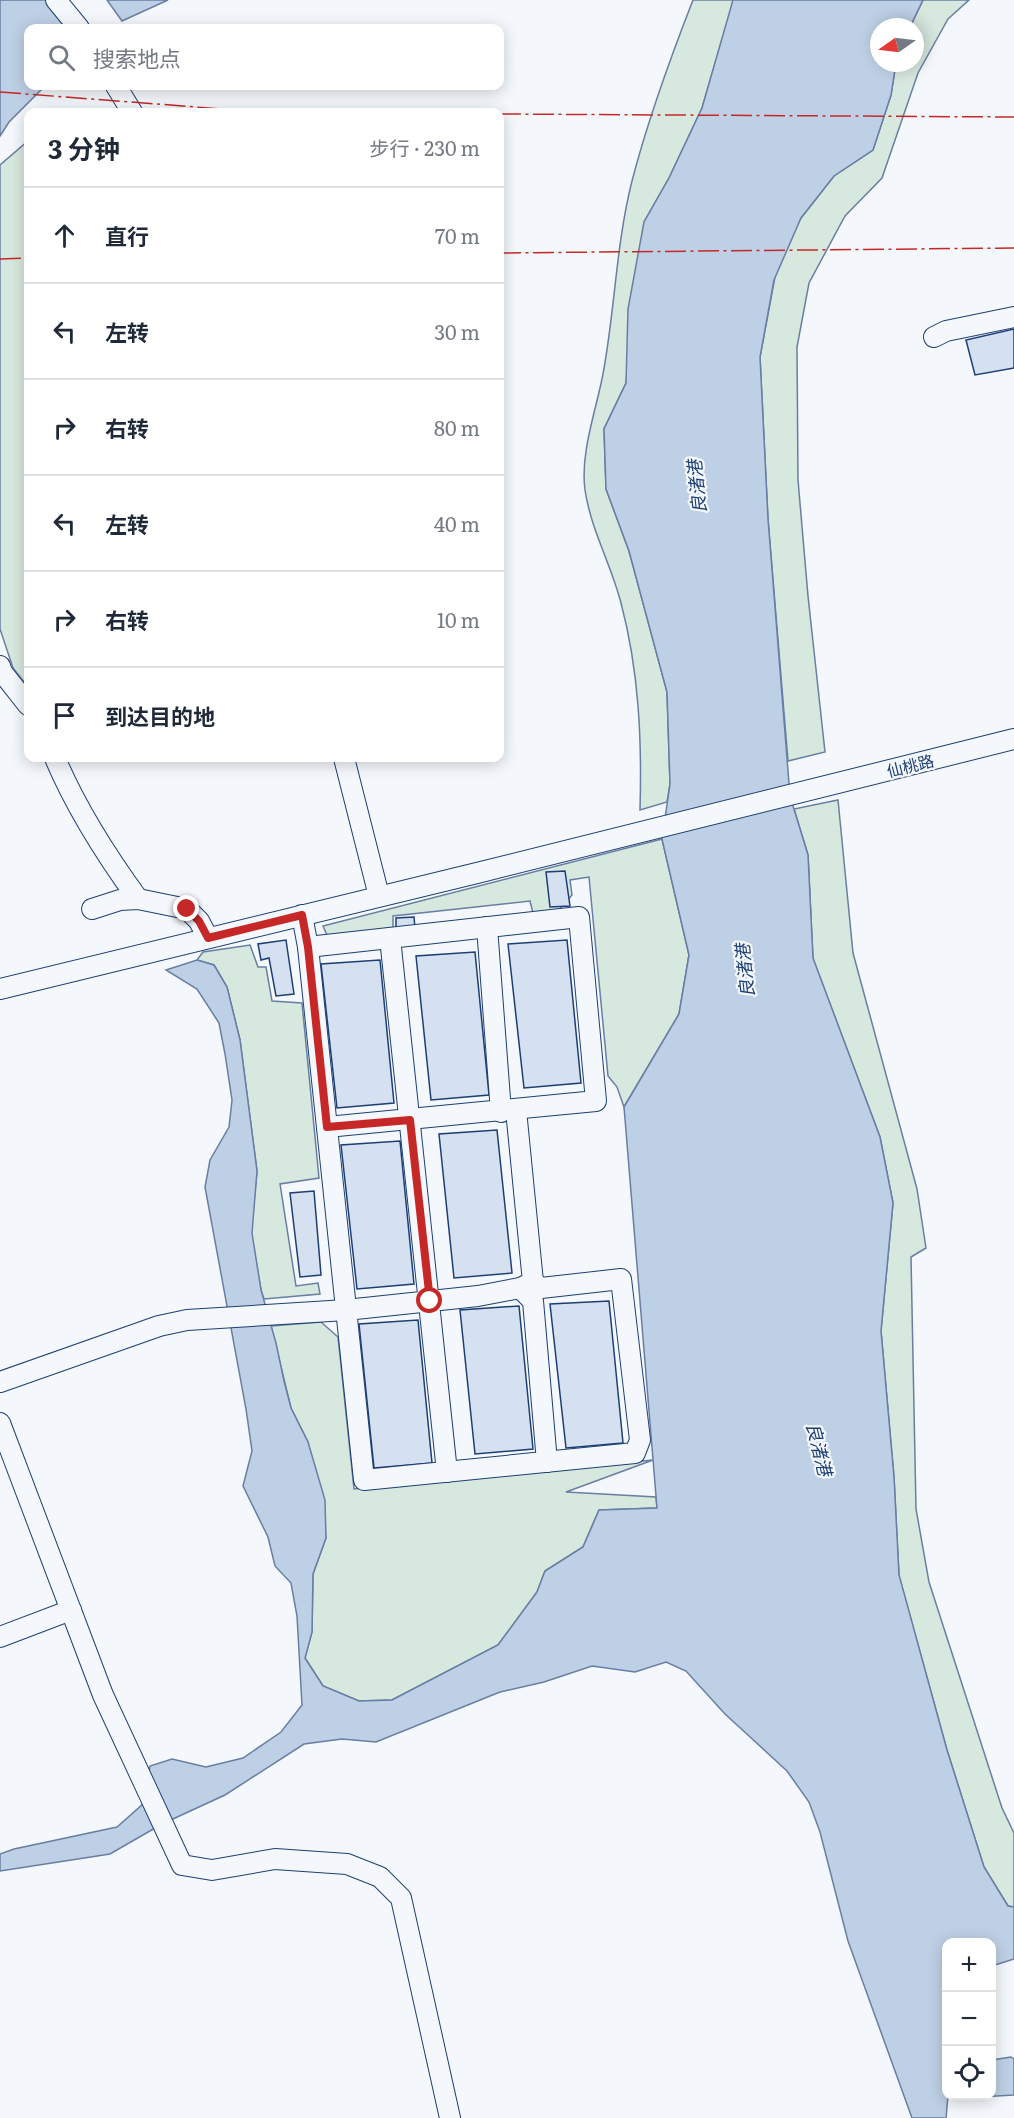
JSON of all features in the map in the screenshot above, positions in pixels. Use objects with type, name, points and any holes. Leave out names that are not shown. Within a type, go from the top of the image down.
[{"type":"street","points":[[56,0],[76,24]]},
{"type":"street","points":[[118,90],[130,108]]},
{"type":"street","points":[[933,337],[1014,317]]},
{"type":"street","points":[[0,666],[2,672],[24,700]]},
{"type":"street","name":"仙桃路","points":[[0,989],[1014,739]]},
{"type":"street","points":[[57,762],[64,780],[113,864],[138,899]]},
{"type":"street","points":[[345,762],[379,896]]},
{"type":"street","points":[[92,909],[120,900],[138,899],[187,909],[199,921],[208,938]]},
{"type":"street","points":[[0,1382],[159,1326],[187,1320],[346,1310],[478,1296],[526,1285],[541,1288],[621,1279],[640,1440],[635,1453],[364,1480],[346,1310],[308,947],[302,915]]},
{"type":"street","points":[[308,947],[579,917],[596,1101],[327,1127]]},
{"type":"street","points":[[487,927],[509,1111],[526,1285],[533,1301],[547,1462]]},
{"type":"street","points":[[390,938],[447,1472]]},
{"type":"street","points":[[0,1423],[103,1695],[182,1865],[212,1870],[275,1859],[347,1864],[380,1877],[401,1898],[450,2118]]},
{"type":"street","points":[[0,1637],[71,1610]]},
{"type":"shaded area","points":[[693,0],[733,0],[702,108],[669,178],[644,222],[626,383],[604,429],[606,489],[629,551],[667,692],[670,784],[667,802],[640,810],[640,732],[632,654],[617,589],[588,505],[584,476],[590,432],[603,374],[622,229],[632,181],[660,89]]},
{"type":"shaded area","points":[[923,0],[969,0],[948,19],[924,62],[924,18],[914,18]]},
{"type":"shaded area","points":[[895,72],[919,72],[882,178],[845,216],[809,283],[797,347],[798,480],[825,752],[788,761],[768,519],[760,357],[780,250],[801,218],[834,176],[873,150],[891,95]]},
{"type":"shaded area","points":[[24,144],[24,682],[13,668],[0,629],[0,165]]},
{"type":"shaded area","points":[[838,800],[853,953],[917,1189],[926,1248],[911,1257],[916,1509],[929,1582],[1002,1808],[1014,1833],[1014,1907],[1008,1906],[984,1867],[947,1750],[899,1576],[894,1477],[881,1331],[893,1203],[880,1137],[813,959],[808,855],[794,809]]},
{"type":"shaded area","points":[[662,839],[689,955],[679,1014],[624,1107],[617,1087],[608,1076],[589,877],[570,880],[572,895],[559,910],[533,913],[530,901],[393,916],[393,932],[327,935],[323,926]]},
{"type":"shaded area","points":[[250,945],[258,967],[266,967],[272,1001],[302,1003],[319,1178],[280,1184],[296,1286],[318,1283],[320,1294],[264,1299],[261,1290],[251,1233],[257,1171],[240,1040],[227,987],[214,965],[197,960],[203,952]]},
{"type":"shaded area","points":[[321,1322],[338,1337],[354,1489],[653,1460],[566,1492],[656,1497],[657,1508],[599,1510],[583,1547],[545,1571],[537,1592],[498,1645],[392,1700],[359,1701],[323,1686],[305,1658],[312,1632],[313,1574],[326,1538],[308,1442],[291,1408],[271,1326]]},
{"type":"water","points":[[0,0],[61,0],[70,24],[24,24],[24,90],[41,90],[9,122],[0,136]]},
{"type":"water","points":[[107,0],[168,0],[122,21]]},
{"type":"water","name":"良渚港","points":[[733,0],[923,0],[914,18],[870,18],[870,72],[895,72],[891,95],[873,150],[834,176],[801,218],[774,280],[760,357],[768,519],[790,796],[808,855],[813,958],[880,1137],[893,1203],[881,1331],[894,1477],[899,1575],[947,1750],[984,1867],[1008,1906],[1014,1907],[1014,1959],[996,1965],[996,1938],[942,1938],[942,2100],[948,2100],[946,2118],[912,2118],[848,1941],[820,1832],[809,1802],[787,1771],[725,1714],[686,1671],[666,1662],[635,1672],[592,1666],[544,1682],[500,1692],[376,1742],[342,1739],[304,1744],[225,1795],[162,1824],[110,1854],[0,1871],[0,1854],[117,1827],[144,1803],[150,1766],[172,1759],[206,1767],[243,1758],[281,1732],[302,1705],[297,1616],[291,1583],[275,1566],[268,1537],[243,1486],[252,1451],[205,1187],[210,1160],[229,1127],[232,1100],[225,1054],[219,1023],[197,989],[166,970],[197,960],[214,965],[227,987],[240,1040],[257,1171],[252,1233],[261,1290],[291,1408],[308,1442],[325,1500],[326,1538],[313,1574],[312,1632],[305,1658],[323,1686],[359,1701],[392,1700],[498,1645],[537,1592],[545,1571],[583,1547],[599,1510],[657,1508],[624,1107],[679,1014],[689,955],[662,839],[670,784],[667,692],[629,551],[606,489],[604,429],[626,383],[628,309],[644,222],[669,178],[702,108]]},
{"type":"water","points":[[1011,2057],[1014,2059],[1014,2095],[996,2096],[996,2059]]},
{"type":"building","points":[[1014,329],[1014,368],[975,375],[966,340]]},
{"type":"building","points":[[565,871],[570,906],[550,907],[546,872]]},
{"type":"building","points":[[414,917],[415,928],[396,929],[396,918]]},
{"type":"building","points":[[286,940],[294,994],[276,996],[269,958],[261,960],[258,944]]},
{"type":"building","points":[[567,940],[581,1083],[524,1088],[508,944]]},
{"type":"building","points":[[475,952],[489,1095],[431,1100],[416,956]]},
{"type":"building","points":[[380,960],[394,1103],[337,1108],[321,964]]},
{"type":"building","points":[[497,1130],[512,1273],[454,1278],[439,1134]]},
{"type":"building","points":[[400,1141],[414,1284],[357,1289],[341,1145]]},
{"type":"building","points":[[314,1191],[321,1275],[300,1277],[290,1193]]},
{"type":"building","points":[[609,1301],[623,1443],[566,1448],[550,1304]]},
{"type":"building","points":[[519,1306],[533,1449],[475,1454],[460,1310]]},
{"type":"building","points":[[418,1320],[432,1463],[374,1468],[359,1324]]},
{"type":"power","points":[[0,92],[209,108]]},
{"type":"power","points":[[504,114],[1014,117]]},
{"type":"power","points":[[504,253],[1014,248]]},
{"type":"power","points":[[0,259],[24,258]]},
{"type":"route","points":[[187,909],[199,921],[208,938],[302,915],[308,947],[327,1127],[410,1120],[430,1301]]}]
